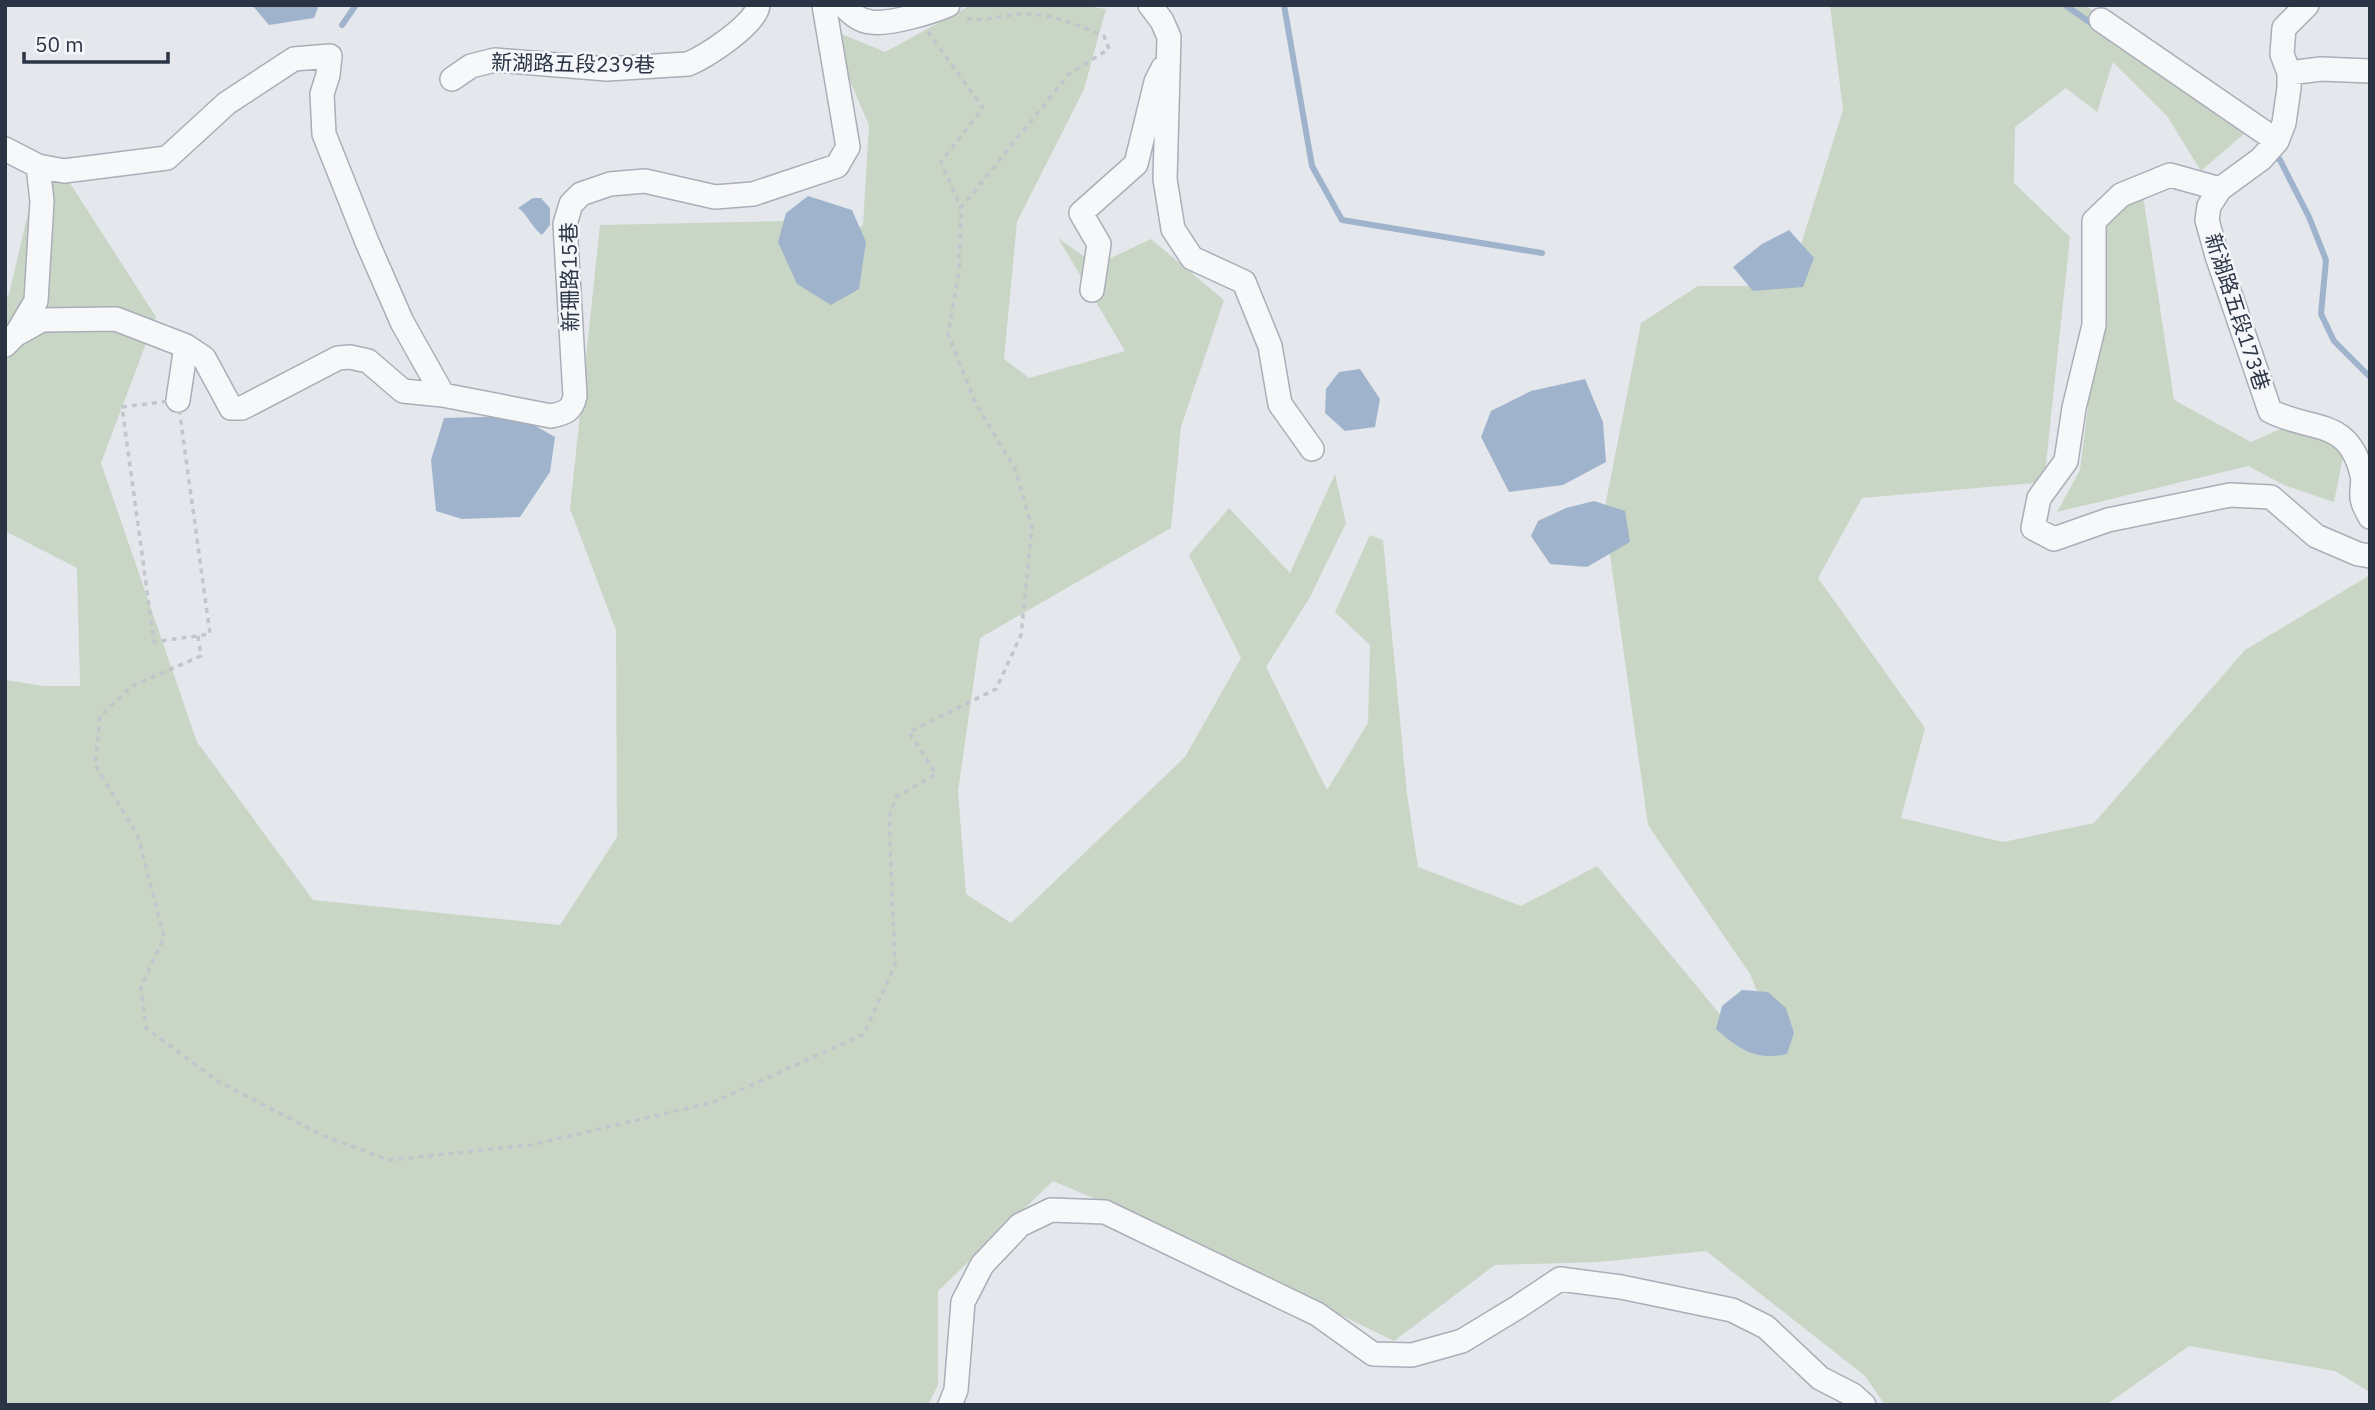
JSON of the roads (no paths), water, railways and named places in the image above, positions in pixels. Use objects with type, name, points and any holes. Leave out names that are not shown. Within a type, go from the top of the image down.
[{"type":"lane","name":"新湖路五段239巷","points":[[452,79],[471,66],[495,60],[607,69],[688,64],[700,59],[751,21],[758,12],[758,5]]},
{"type":"lane","name":"新珊路15巷","points":[[10,340],[42,320],[116,319],[186,346],[204,358],[231,408],[242,408],[338,358],[350,357],[368,361],[403,391],[443,395],[551,416],[565,413],[573,406],[575,396],[565,224],[571,204],[582,194],[610,184],[645,181],[715,197],[753,194],[837,166],[848,147],[824,5]]},
{"type":"lane","points":[[843,5],[855,17],[871,22],[932,11]]},
{"type":"lane","points":[[1150,5],[1162,20],[1169,37],[1165,179],[1173,229],[1192,258],[1244,282],[1270,346],[1280,404],[1311,449]]},
{"type":"lane","points":[[2307,5],[2284,28],[2282,54],[2289,73],[2284,124],[2277,141],[2262,159],[2220,189],[2170,175],[2121,195],[2094,221],[2094,325],[2074,408],[2066,461],[2039,498],[2033,528],[2054,539],[2108,520],[2230,495],[2271,498],[2316,536],[2358,554],[2370,556]]},
{"type":"lane","points":[[2101,20],[2277,141]]},
{"type":"lane","points":[[5,149],[38,166],[64,171],[167,158],[227,103],[294,59],[330,55],[322,94],[324,134],[402,322],[443,395]]},
{"type":"lane","points":[[1092,290],[1099,244],[1081,214],[1136,164],[1156,82],[1170,56]]},
{"type":"lane","points":[[2289,73],[2321,69],[2370,71]]},
{"type":"lane","points":[[10,340],[36,301],[42,201],[38,166]]},
{"type":"lane","name":"新湖路五段173巷","points":[[2220,189],[2209,206],[2207,220],[2270,411],[2333,430],[2342,436],[2353,448],[2363,477],[2361,499],[2370,517]]},
{"type":"lane","points":[[178,400],[186,346]]},
{"type":"lane","points":[[950,1405],[956,1390],[963,1302],[982,1265],[1020,1225],[1051,1210],[1105,1212],[1317,1314],[1373,1353],[1412,1356],[1462,1341],[1560,1279],[1621,1287],[1732,1310],[1766,1327],[1820,1378],[1853,1395],[1864,1405]]},
{"type":"water","points":[[252,5],[319,5],[314,18],[269,25]]},
{"type":"water","points":[[808,196],[852,210],[866,242],[859,289],[831,305],[797,284],[778,242],[786,213]]},
{"type":"water","points":[[533,198],[541,198],[550,208],[550,225],[542,235],[518,208]]},
{"type":"water","points":[[1789,230],[1814,258],[1803,287],[1753,291],[1733,267],[1762,244]]},
{"type":"water","points":[[1360,369],[1380,399],[1375,427],[1345,431],[1325,413],[1326,389],[1339,372]]},
{"type":"water","points":[[1585,379],[1603,422],[1606,462],[1563,485],[1509,492],[1481,437],[1491,411],[1531,391]]},
{"type":"water","points":[[518,416],[555,437],[550,472],[520,517],[462,519],[436,511],[431,460],[444,418]]},
{"type":"water","points":[[1594,501],[1625,511],[1630,542],[1587,567],[1550,564],[1531,536],[1538,521],[1566,508]]},
{"type":"water","points":[[1742,990],[1768,992],[1786,1008],[1794,1033],[1787,1054],[1766,1056],[1748,1052],[1716,1029],[1722,1006]]},
{"type":"waterway","points":[[342,25],[356,5]]},
{"type":"waterway","points":[[1284,5],[1312,166],[1342,220],[1542,253]]},
{"type":"waterway","points":[[2065,5],[2095,26]]},
{"type":"waterway","points":[[2272,153],[2280,160],[2309,217],[2326,260],[2321,314],[2334,341],[2370,377]]}]
